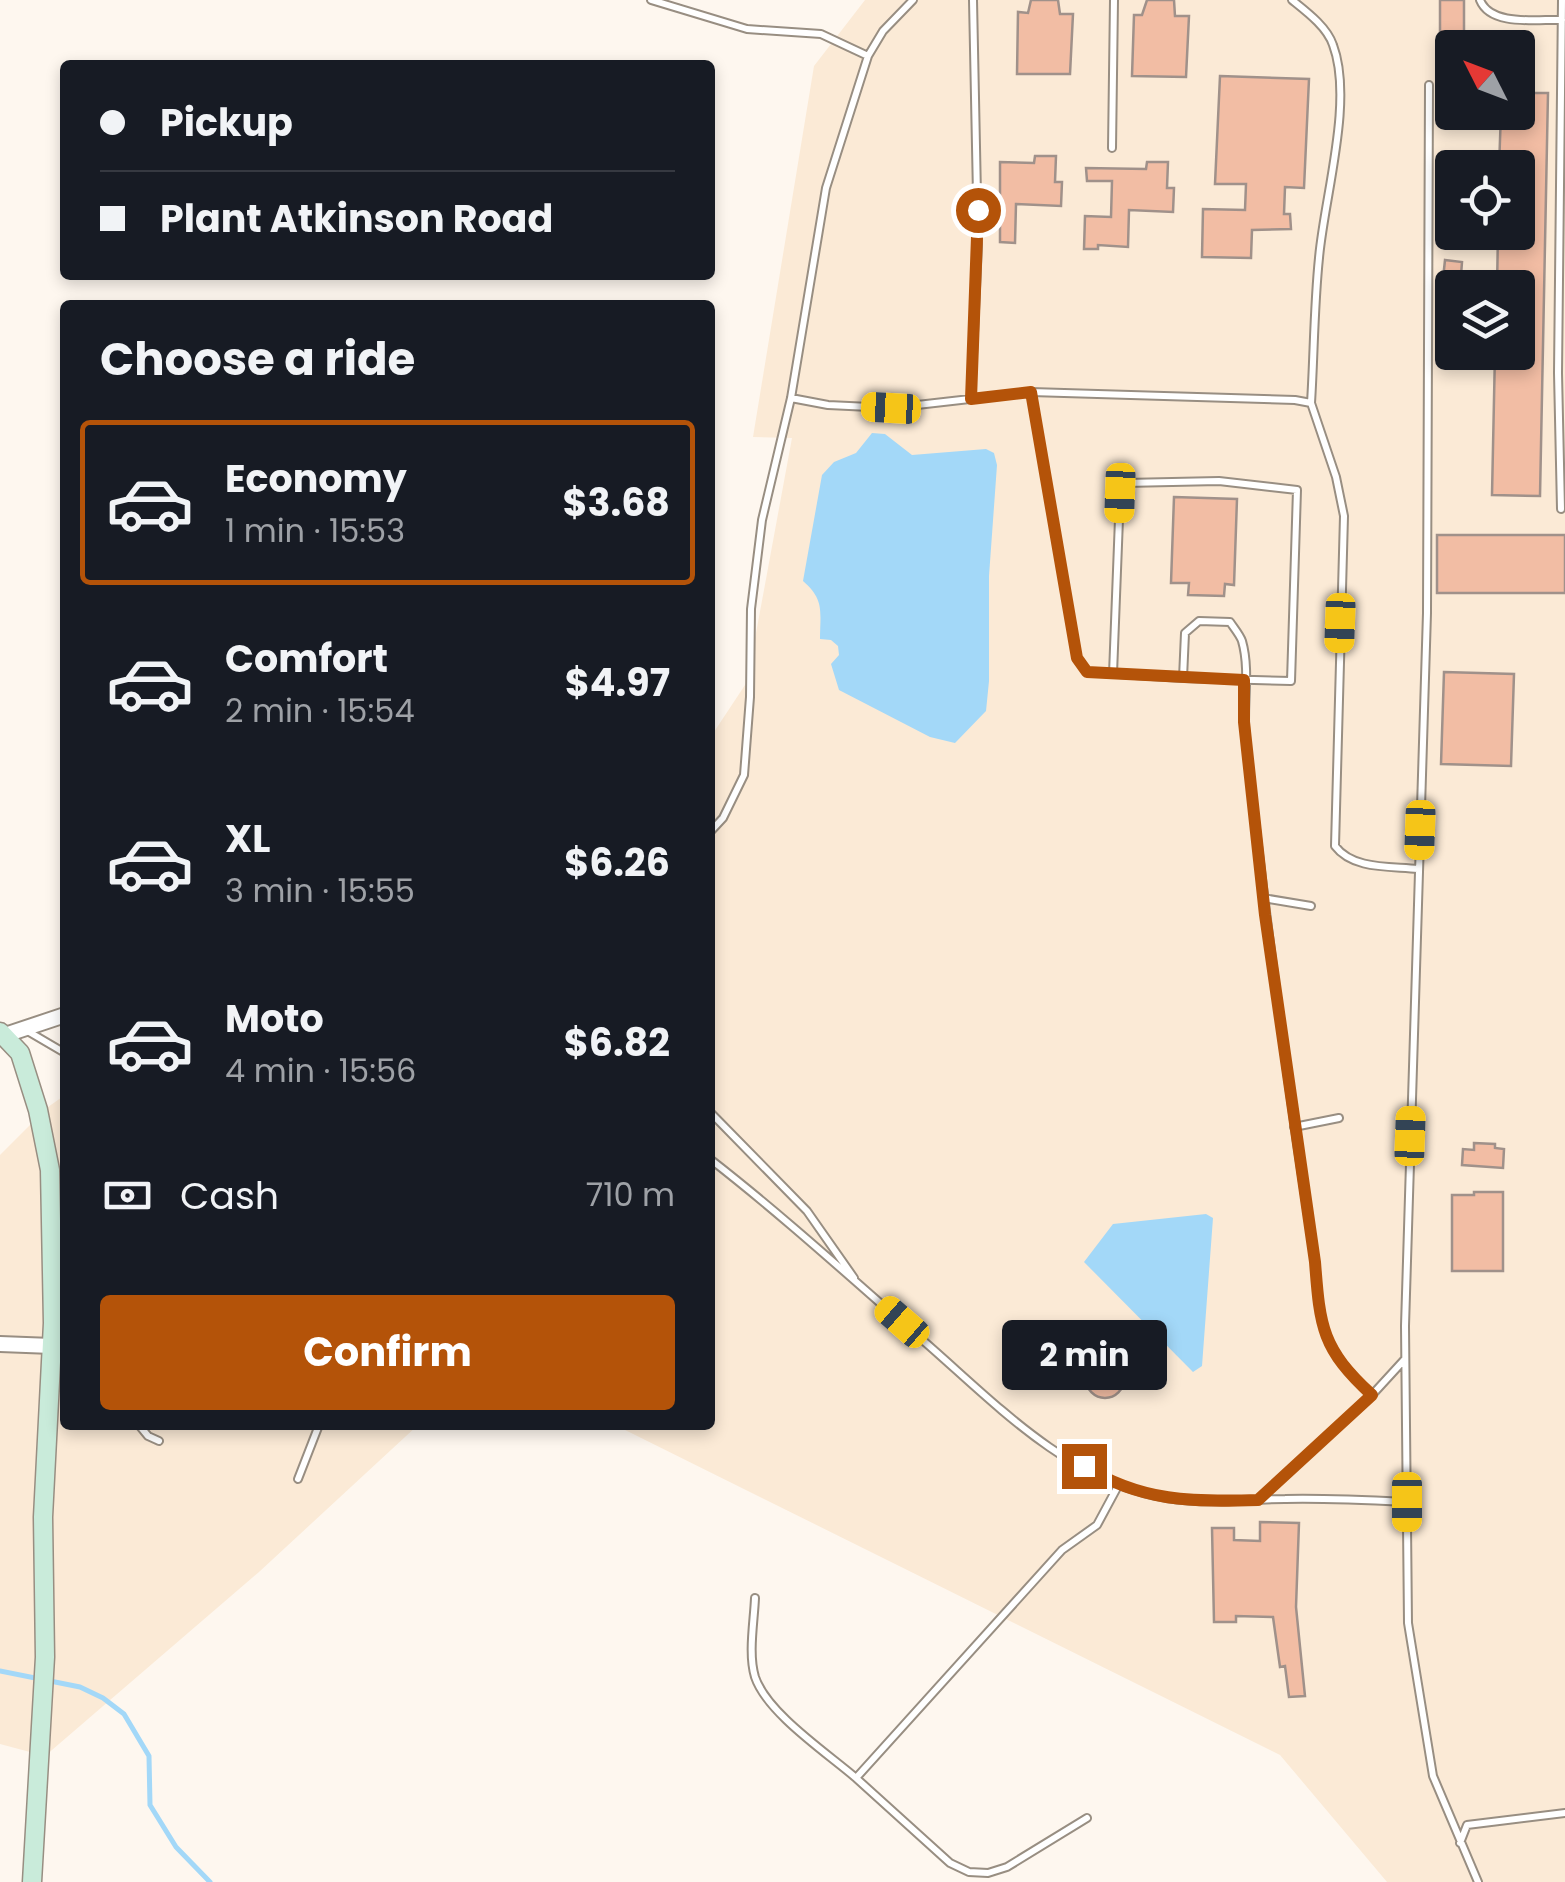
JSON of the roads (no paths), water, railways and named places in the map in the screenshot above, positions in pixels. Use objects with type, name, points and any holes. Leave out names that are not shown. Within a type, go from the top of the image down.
[{"type":"street","points":[[1,1034],[60,1017]]},
{"type":"street","points":[[1,1034],[20,1053],[38,1110],[50,1170],[52,1346],[43,1517],[45,1657],[32,1882]]},
{"type":"street","points":[[0,1344],[52,1346]]},
{"type":"lane","points":[[651,0],[746,29],[821,34],[868,56]]},
{"type":"lane","points":[[715,827],[744,775],[751,609],[762,520],[791,398],[826,188],[868,56],[883,31],[913,0]]},
{"type":"lane","points":[[971,399],[978,244],[973,0]]},
{"type":"lane","points":[[1112,148],[1114,0]]},
{"type":"lane","points":[[1292,0],[1333,42],[1339,68],[1334,174],[1319,258],[1312,404],[1336,477],[1344,516],[1335,846],[1342,856],[1354,862],[1418,869]]},
{"type":"lane","points":[[1480,0],[1484,8],[1503,18],[1562,20]]},
{"type":"lane","points":[[1561,509],[1558,374],[1562,0]]},
{"type":"lane","points":[[1429,85],[1427,612],[1406,1359],[1408,1623],[1430,1763],[1478,1882]]},
{"type":"lane","points":[[791,398],[828,405],[891,408],[1031,392],[1295,400],[1312,404]]},
{"type":"lane","points":[[1031,392],[1077,658],[1087,672],[1113,674],[1183,678],[1291,681],[1297,490],[1218,481],[1125,483],[1120,493],[1113,674]]},
{"type":"lane","points":[[1183,678],[1185,633],[1199,622],[1230,622],[1242,640],[1244,722],[1264,898],[1315,1262],[1319,1317],[1340,1366],[1372,1395]]},
{"type":"lane","points":[[1264,898],[1311,906]]},
{"type":"lane","points":[[22,1029],[60,1050]]},
{"type":"lane","points":[[715,1117],[807,1211],[860,1287]]},
{"type":"lane","points":[[1294,1127],[1339,1118]]},
{"type":"lane","points":[[715,1163],[981,1394],[1056,1453],[1118,1486],[1158,1497],[1211,1502],[1407,1502]]},
{"type":"lane","points":[[1258,1500],[1406,1359]]},
{"type":"lane","points":[[144,1430],[159,1442]]},
{"type":"lane","points":[[298,1479],[317,1430]]},
{"type":"lane","points":[[856,1778],[1062,1550],[1096,1525],[1118,1486]]},
{"type":"lane","points":[[755,1598],[752,1650],[756,1678],[774,1708],[950,1862],[969,1872],[988,1873],[1006,1867],[1087,1818]]},
{"type":"lane","points":[[1460,1844],[1467,1824],[1565,1813]]},
{"type":"water","points":[[872,433],[885,434],[912,455],[986,449],[994,453],[997,465],[989,576],[986,711],[955,743],[930,737],[839,690],[831,664],[839,655],[838,646],[831,640],[820,639],[818,601],[803,581],[822,475],[834,462],[856,453]]},
{"type":"water","points":[[1206,1214],[1213,1218],[1202,1366],[1193,1372],[1084,1262],[1113,1224]]},
{"type":"waterway","points":[[0,1671],[80,1687],[124,1714],[149,1756],[150,1805],[176,1847],[210,1882]]}]
